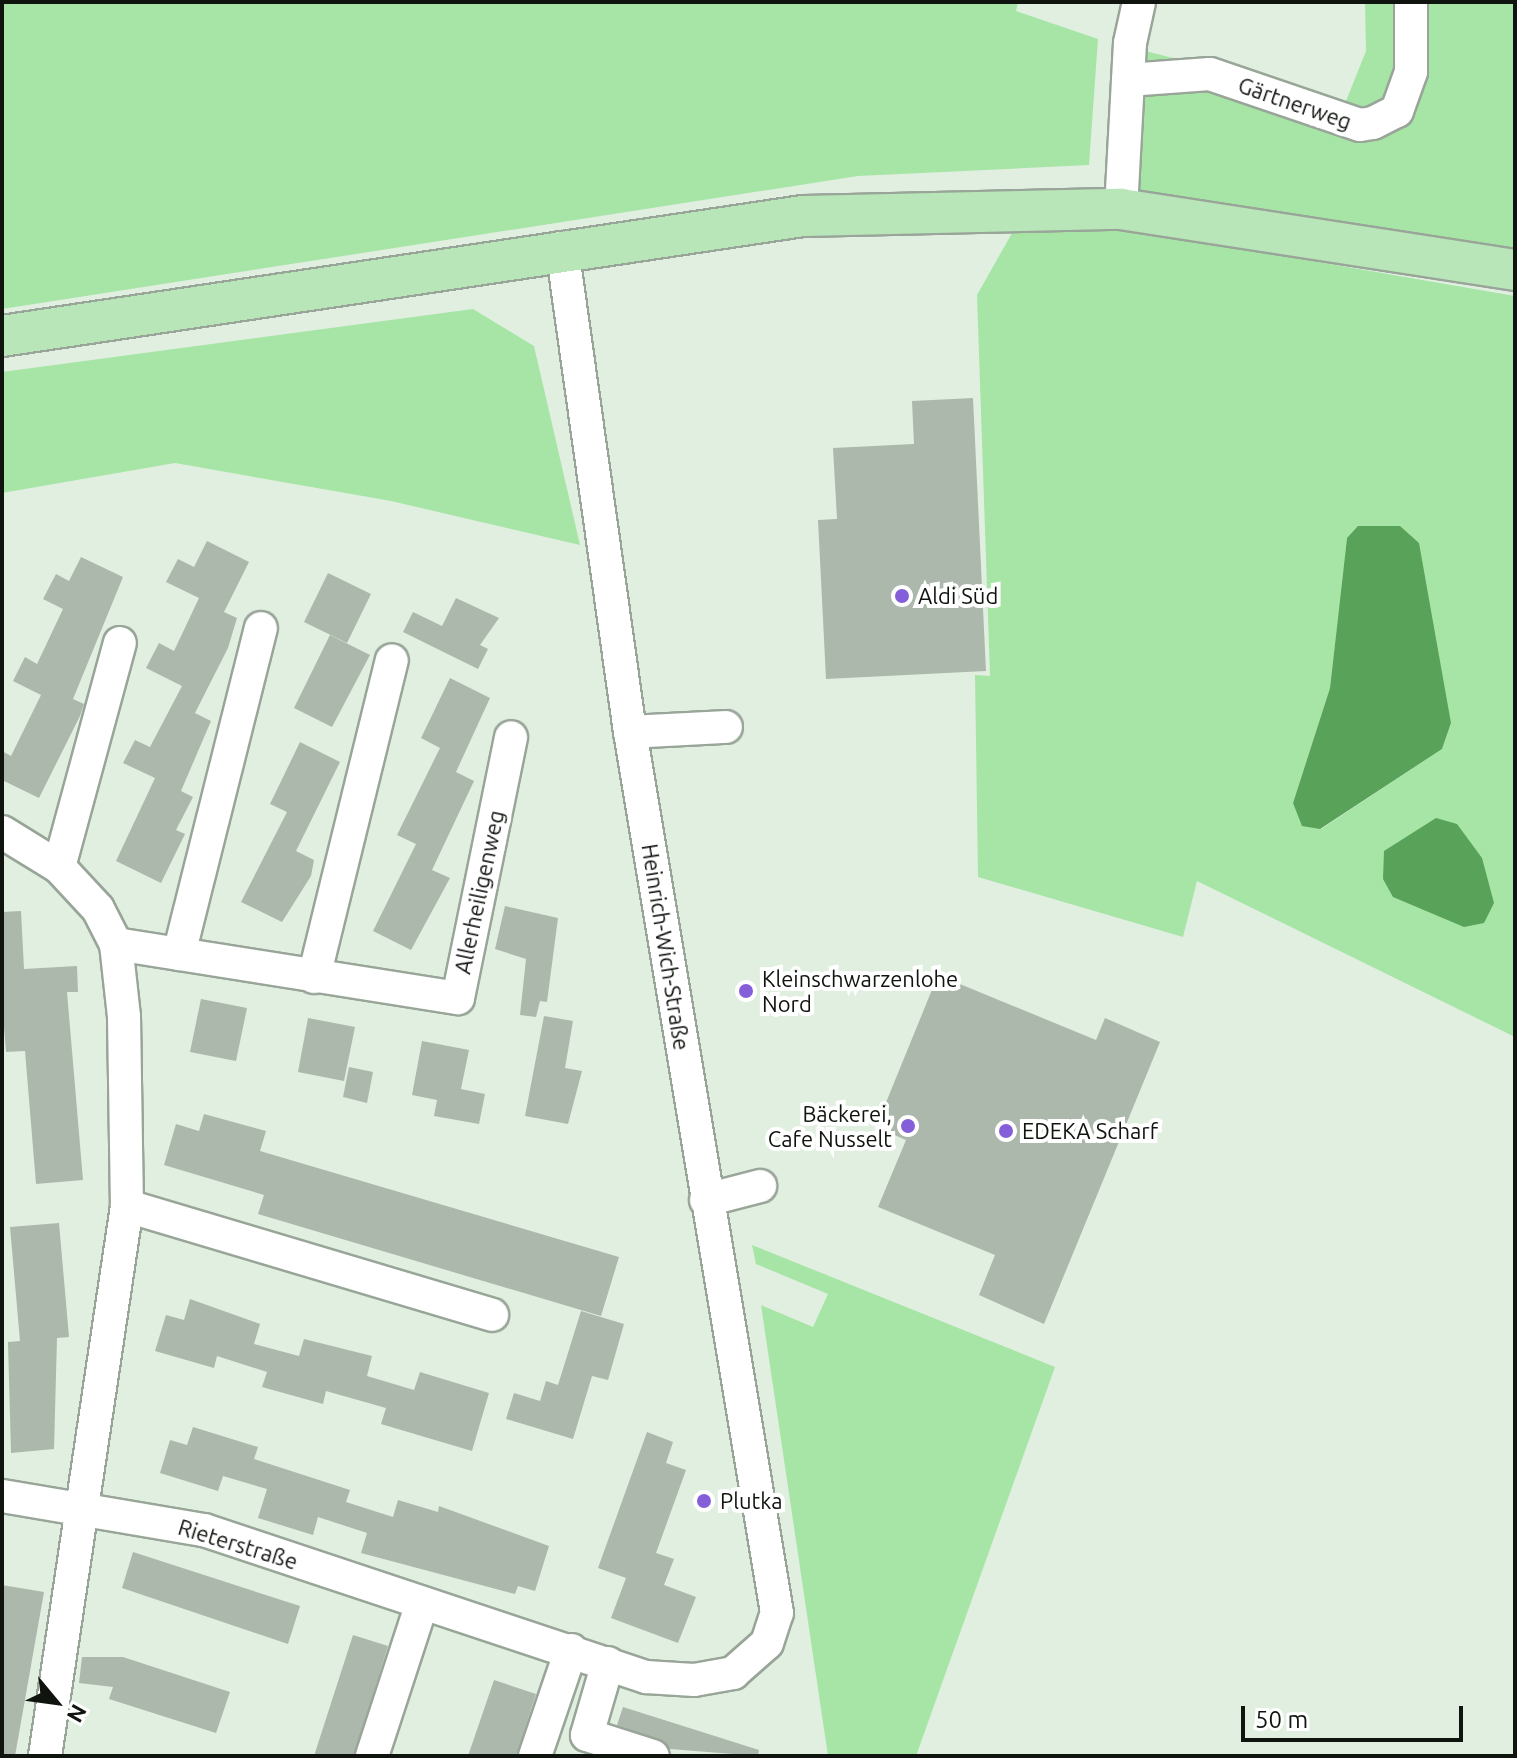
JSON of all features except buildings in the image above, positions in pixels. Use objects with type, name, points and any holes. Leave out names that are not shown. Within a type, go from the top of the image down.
[{"type":"main road","points":[[2,336],[562,248],[803,216],[1121,209],[1515,270]]},
{"type":"street","points":[[1121,209],[1128,80],[1139,2]]},
{"type":"street","name":"Gärtnerweg","points":[[1128,80],[1210,74],[1360,125],[1373,123],[1397,111],[1411,72],[1411,2]]},
{"type":"street","name":"Heinrich-Wich-Straße","points":[[562,248],[630,732],[777,1613],[767,1643]]},
{"type":"street","points":[[179,954],[261,628]]},
{"type":"street","points":[[59,867],[120,643]]},
{"type":"street","points":[[314,977],[392,660]]},
{"type":"street","points":[[630,732],[726,727]]},
{"type":"street","name":"Allerheiligenweg","points":[[116,944],[458,998],[511,737]]},
{"type":"street","points":[[2,832],[59,867],[98,909],[116,944],[127,1206],[85,1508],[45,1756]]},
{"type":"street","points":[[706,1200],[760,1186]]},
{"type":"street","points":[[127,1206],[492,1315]]},
{"type":"street","name":"Rieterstraße","points":[[2,1496],[204,1530],[646,1677],[694,1680],[733,1673],[767,1643]]},
{"type":"street","points":[[372,1756],[422,1603]]},
{"type":"street","points":[[535,1756],[571,1650]]},
{"type":"street","points":[[608,1663],[587,1735],[653,1756]]},
{"type":"shaded area","points":[[2,2],[1018,2],[1016,11],[1098,39],[1089,165],[858,176],[2,309]]},
{"type":"shaded area","points":[[1365,2],[1515,2],[1515,248],[1134,193],[1141,50],[1346,101],[1366,51]]},
{"type":"shaded area","points":[[1016,226],[1110,226],[1515,296],[1515,1037],[1197,881],[1183,937],[978,877],[975,675],[990,676],[977,295]],"holes":[[[1347,538],[1451,723],[1442,749],[1321,829],[1293,803],[1330,688]]]},
{"type":"shaded area","points":[[473,309],[534,346],[580,545],[391,501],[175,463],[2,493],[2,372]]},
{"type":"shaded area","points":[[1358,526],[1400,526],[1419,543],[1451,723],[1442,749],[1320,829],[1302,826],[1293,803],[1330,688],[1347,538]]},
{"type":"shaded area","points":[[1436,818],[1457,824],[1482,858],[1494,903],[1484,923],[1464,927],[1393,897],[1383,879],[1384,851]]},
{"type":"shaded area","points":[[752,1245],[1055,1367],[916,1756],[828,1756],[761,1305],[813,1327],[828,1294],[756,1264]]},
{"type":"place","name":"Aldi Süd","points":[[902,596]]},
{"type":"place","name":"Kleinschwarzenlohe Nord","points":[[746,991]]},
{"type":"place","name":"Bäckerei, Cafe Nusselt","points":[[908,1126]]},
{"type":"place","name":"EDEKA Scharf","points":[[1006,1131]]},
{"type":"place","name":"Plutka","points":[[704,1501]]}]
